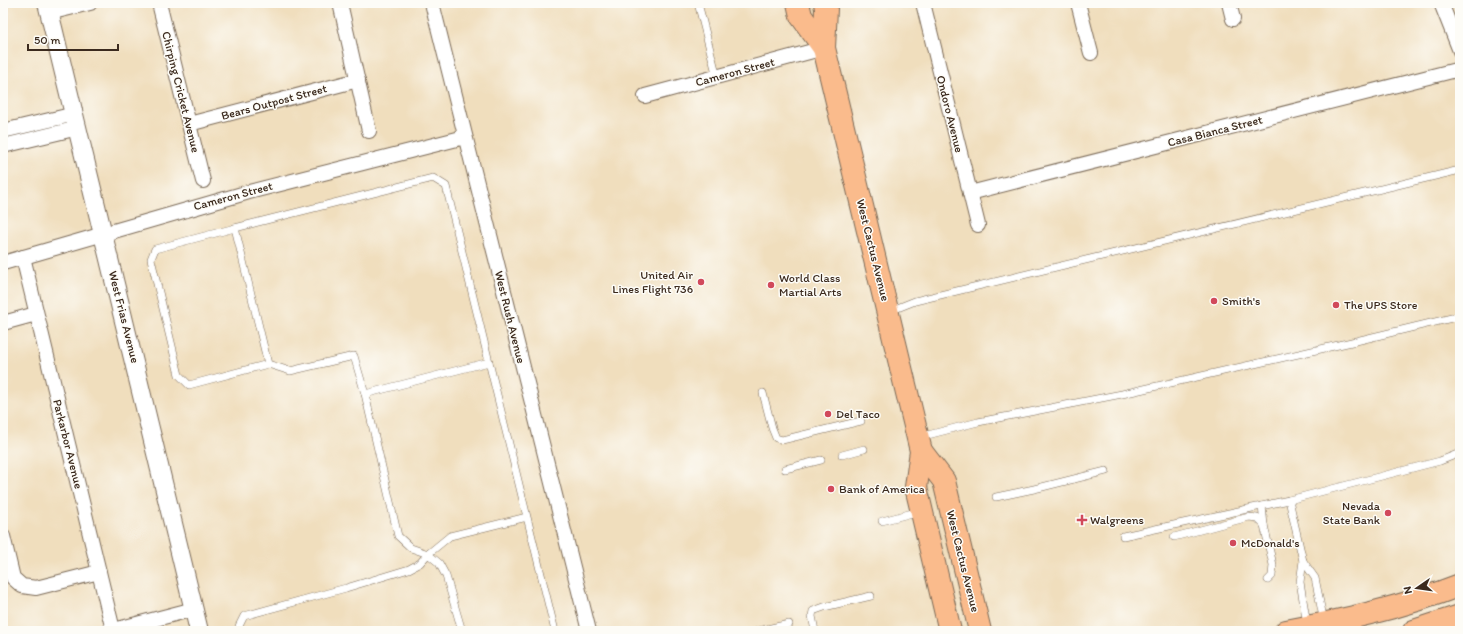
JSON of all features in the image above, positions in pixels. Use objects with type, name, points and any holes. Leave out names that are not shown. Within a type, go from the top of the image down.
[{"type":"main road","name":"West Cactus Avenue","points":[[798,3],[801,16],[824,48]]},
{"type":"main road","name":"West Cactus Avenue","points":[[825,3],[824,48],[920,444],[916,487],[950,631]]},
{"type":"main road","name":"West Cactus Avenue","points":[[920,444],[944,481],[980,631]]},
{"type":"main road","points":[[1286,631],[1316,628],[1412,602],[1460,585]]},
{"type":"main road","points":[[1414,631],[1460,616]]},
{"type":"street","points":[[48,8],[90,3]]},
{"type":"street","name":"Chirping Cricket Avenue","points":[[159,3],[203,181]]},
{"type":"street","points":[[340,3],[369,131]]},
{"type":"street","name":"West Rush Avenue","points":[[432,3],[589,631]]},
{"type":"street","name":"Ondoro Avenue","points":[[923,3],[978,225]]},
{"type":"street","points":[[1078,3],[1091,53]]},
{"type":"street","points":[[1229,3],[1233,18]]},
{"type":"street","points":[[1441,3],[1460,51]]},
{"type":"street","name":"West Frias Avenue","points":[[48,8],[104,233],[199,631]]},
{"type":"street","name":"Cameron Street","points":[[645,96],[824,48]]},
{"type":"street","name":"Casa Bianca Street","points":[[970,193],[1460,69]]},
{"type":"street","name":"Bears Outpost Street","points":[[189,124],[358,80]]},
{"type":"street","points":[[3,131],[76,121]]},
{"type":"street","points":[[4,143],[76,121]]},
{"type":"street","name":"Cameron Street","points":[[3,263],[249,192],[465,137]]},
{"type":"street","name":"Parkarbor Avenue","points":[[23,257],[112,631]]},
{"type":"street","points":[[3,323],[36,314]]},
{"type":"street","points":[[3,536],[13,578],[22,586],[36,588],[99,572]]},
{"type":"street","points":[[112,631],[194,609]]},
{"type":"lane","points":[[698,3],[717,77]]},
{"type":"lane","points":[[888,312],[921,299],[1460,170]]},
{"type":"lane","points":[[462,631],[446,576],[439,563],[428,554],[411,548],[398,536],[365,394],[354,356],[290,371],[268,364],[189,385],[179,375],[150,259],[155,249],[433,178],[446,186],[555,631]]},
{"type":"lane","points":[[235,228],[268,364]]},
{"type":"lane","points":[[920,444],[978,422],[1122,394],[1460,316]]},
{"type":"lane","points":[[365,394],[489,362]]},
{"type":"lane","points":[[763,393],[776,438],[782,440],[861,421]]},
{"type":"lane","points":[[842,455],[864,449]]},
{"type":"lane","points":[[1123,536],[1289,500],[1440,461],[1460,453]]},
{"type":"lane","points":[[785,469],[821,460]]},
{"type":"lane","points":[[996,497],[1106,471]]},
{"type":"lane","points":[[1289,500],[1303,561],[1300,582],[1316,628]]},
{"type":"lane","points":[[1262,506],[1264,525],[1274,565],[1272,576],[1268,580]]},
{"type":"lane","points":[[882,521],[921,511]]},
{"type":"lane","points":[[240,631],[239,626],[244,616],[409,569],[420,563],[428,554],[450,536],[527,516]]},
{"type":"lane","points":[[1174,537],[1249,518],[1257,518],[1264,525]]},
{"type":"lane","points":[[1303,561],[1315,578],[1316,628]]},
{"type":"lane","points":[[815,631],[812,616],[813,611],[871,596]]},
{"type":"lane","points":[[758,631],[789,624]]},
{"type":"place","name":"United Air Lines Flight 736","points":[[701,282]]},
{"type":"place","name":"World Class Martial Arts","points":[[771,285]]},
{"type":"place","name":"Smith's","points":[[1214,301]]},
{"type":"place","name":"The UPS Store","points":[[1336,305]]},
{"type":"place","name":"Del Taco","points":[[828,414]]},
{"type":"place","name":"Bank of America","points":[[831,489]]},
{"type":"place","name":"Nevada State Bank","points":[[1388,513]]},
{"type":"place","name":"Walgreens","points":[[1082,520]]},
{"type":"place","name":"McDonald's","points":[[1233,543]]}]
